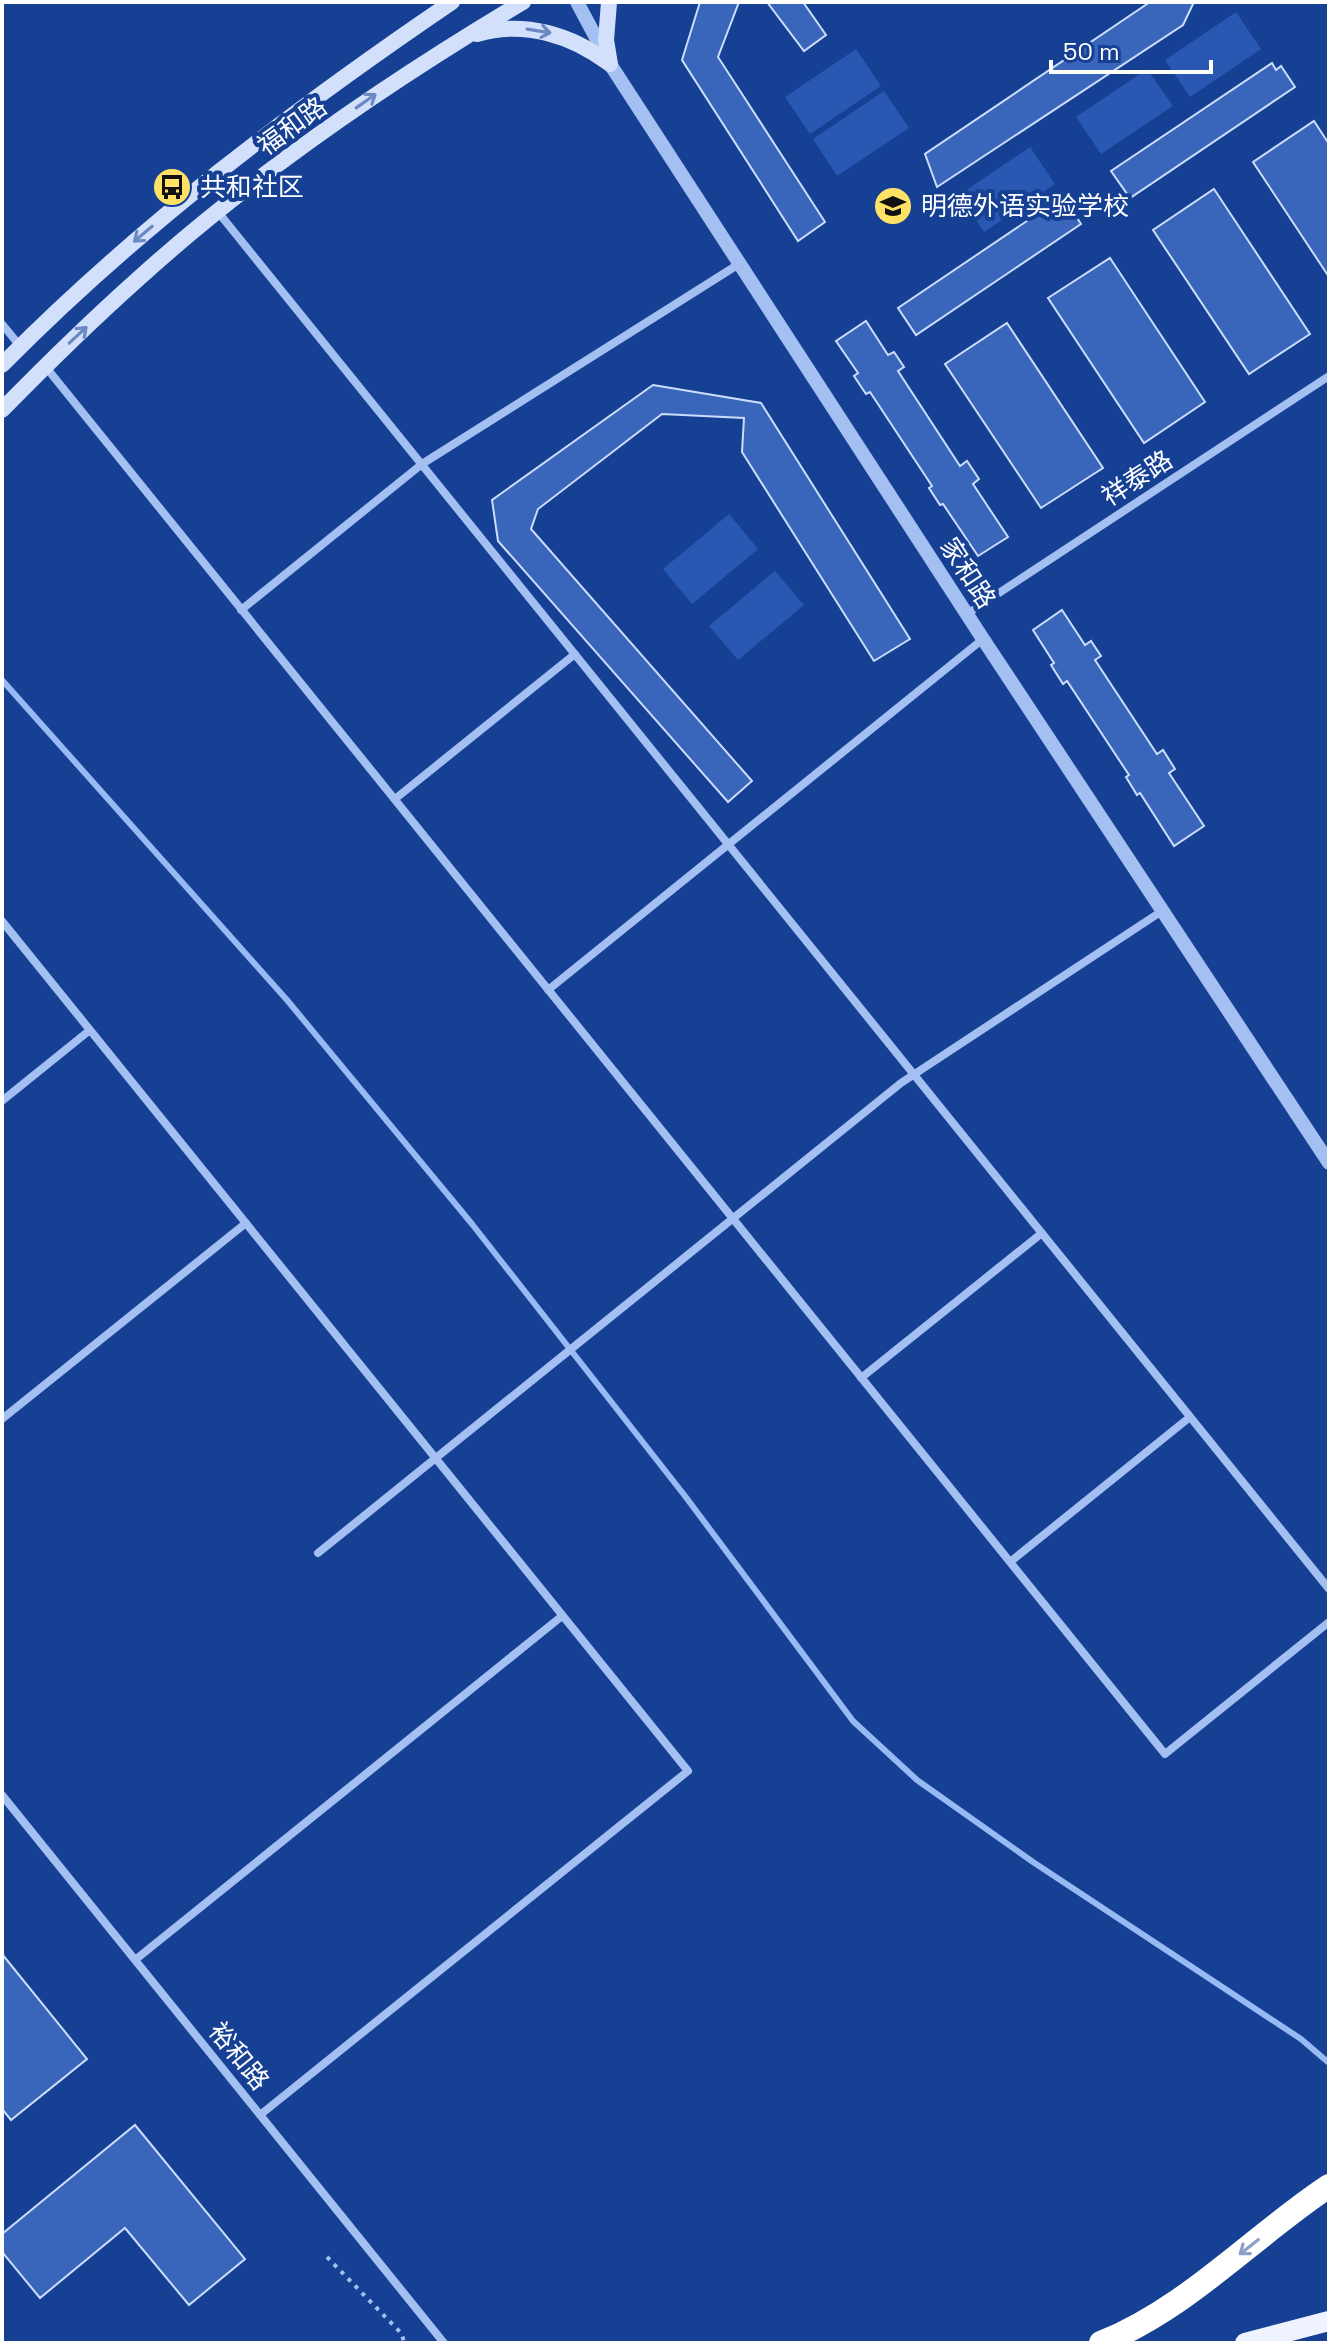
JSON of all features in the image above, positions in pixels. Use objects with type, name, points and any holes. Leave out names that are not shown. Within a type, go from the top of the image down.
[{"type":"highway","points":[[1101,2343],[1173,2304],[1320,2193]]},
{"type":"main road","points":[[429,17],[440,2]]},
{"type":"main road","name":"福和路","points":[[2,365],[119,254],[202,185],[452,2]]},
{"type":"main road","name":"福和路","points":[[2,410],[139,278],[218,212],[365,102],[523,2]]},
{"type":"main road","points":[[609,2],[606,40],[610,64]]},
{"type":"main road","points":[[462,38],[483,32],[529,29],[573,40],[610,64]]},
{"type":"main road","points":[[1245,2343],[1329,2321]]},
{"type":"street","name":"家和路","points":[[577,2],[610,64],[739,264],[1329,1163]]},
{"type":"street","points":[[218,212],[1329,1589]]},
{"type":"street","points":[[241,610],[422,464],[739,264]]},
{"type":"street","points":[[2,324],[20,346]]},
{"type":"street","points":[[45,366],[1165,1754],[1329,1622]]},
{"type":"street","name":"祥泰路","points":[[967,614],[1329,376]]},
{"type":"street","points":[[548,990],[983,639]]},
{"type":"street","points":[[395,799],[575,654]]},
{"type":"street","points":[[318,1553],[914,1074],[1162,911]]},
{"type":"street","points":[[2,921],[688,1771],[260,2115]]},
{"type":"street","points":[[2,1101],[90,1030]]},
{"type":"street","points":[[2,1419],[246,1223]]},
{"type":"street","points":[[861,1378],[1042,1233]]},
{"type":"street","points":[[1010,1562],[1190,1417]]},
{"type":"street","points":[[135,1960],[562,1616]]},
{"type":"street","name":"裕和路","points":[[2,1795],[444,2343]]},
{"type":"path","points":[[327,2257],[402,2334],[404,2343]]},
{"type":"shaded area","points":[[1236,12],[1261,49],[1190,97],[1165,60]]},
{"type":"shaded area","points":[[856,49],[881,86],[810,134],[785,97]]},
{"type":"shaded area","points":[[1147,69],[1173,106],[1101,154],[1076,117]]},
{"type":"shaded area","points":[[884,91],[909,128],[837,176],[813,139]]},
{"type":"shaded area","points":[[1030,147],[1055,184],[984,232],[959,195]]},
{"type":"shaded area","points":[[729,514],[758,549],[692,604],[663,569]]},
{"type":"shaded area","points":[[775,571],[804,605],[738,660],[709,626]]},
{"type":"building","points":[[700,2],[739,2],[718,57],[825,222],[798,241],[682,60]]},
{"type":"building","points":[[767,2],[803,2],[826,35],[804,51]]},
{"type":"building","points":[[1150,2],[1194,2],[1183,25],[937,187],[925,154]]},
{"type":"building","points":[[1272,63],[1276,70],[1281,66],[1295,87],[1130,198],[1111,171]]},
{"type":"building","points":[[1314,121],[1329,144],[1329,277],[1253,162]]},
{"type":"building","points":[[1214,189],[1310,334],[1249,374],[1153,230]]},
{"type":"building","points":[[1058,200],[1063,207],[1068,204],[1081,224],[916,335],[898,308]]},
{"type":"building","points":[[1110,258],[1205,402],[1144,443],[1048,298]]},
{"type":"building","points":[[866,321],[888,355],[894,352],[904,367],[898,371],[960,466],[967,461],[979,479],[973,484],[1008,537],[978,556],[943,504],[940,505],[929,488],[932,486],[870,392],[866,394],[854,376],[858,373],[836,341]]},
{"type":"building","points":[[1007,323],[1103,468],[1041,508],[945,364]]},
{"type":"building","points":[[653,385],[761,403],[910,639],[874,661],[742,452],[744,418],[662,414],[538,509],[531,529],[752,781],[728,802],[498,541],[492,500]]},
{"type":"building","points":[[1062,610],[1085,645],[1091,641],[1101,656],[1095,660],[1157,754],[1163,750],[1175,769],[1169,773],[1204,826],[1174,846],[1140,793],[1137,795],[1126,777],[1129,775],[1067,681],[1063,684],[1033,630]]},
{"type":"building","points":[[2,1954],[87,2059],[11,2120],[2,2109]]},
{"type":"building","points":[[135,2125],[245,2259],[189,2305],[125,2228],[40,2298],[2,2252],[2,2234]]},
{"type":"waterway","points":[[2,680],[287,1000],[472,1224],[685,1496],[853,1721],[917,1780],[1033,1862],[1301,2039],[1329,2063]]},
{"type":"place","name":"共和社区","points":[[172,187]]},
{"type":"place","name":"明德外语实验学校","points":[[893,206]]}]
